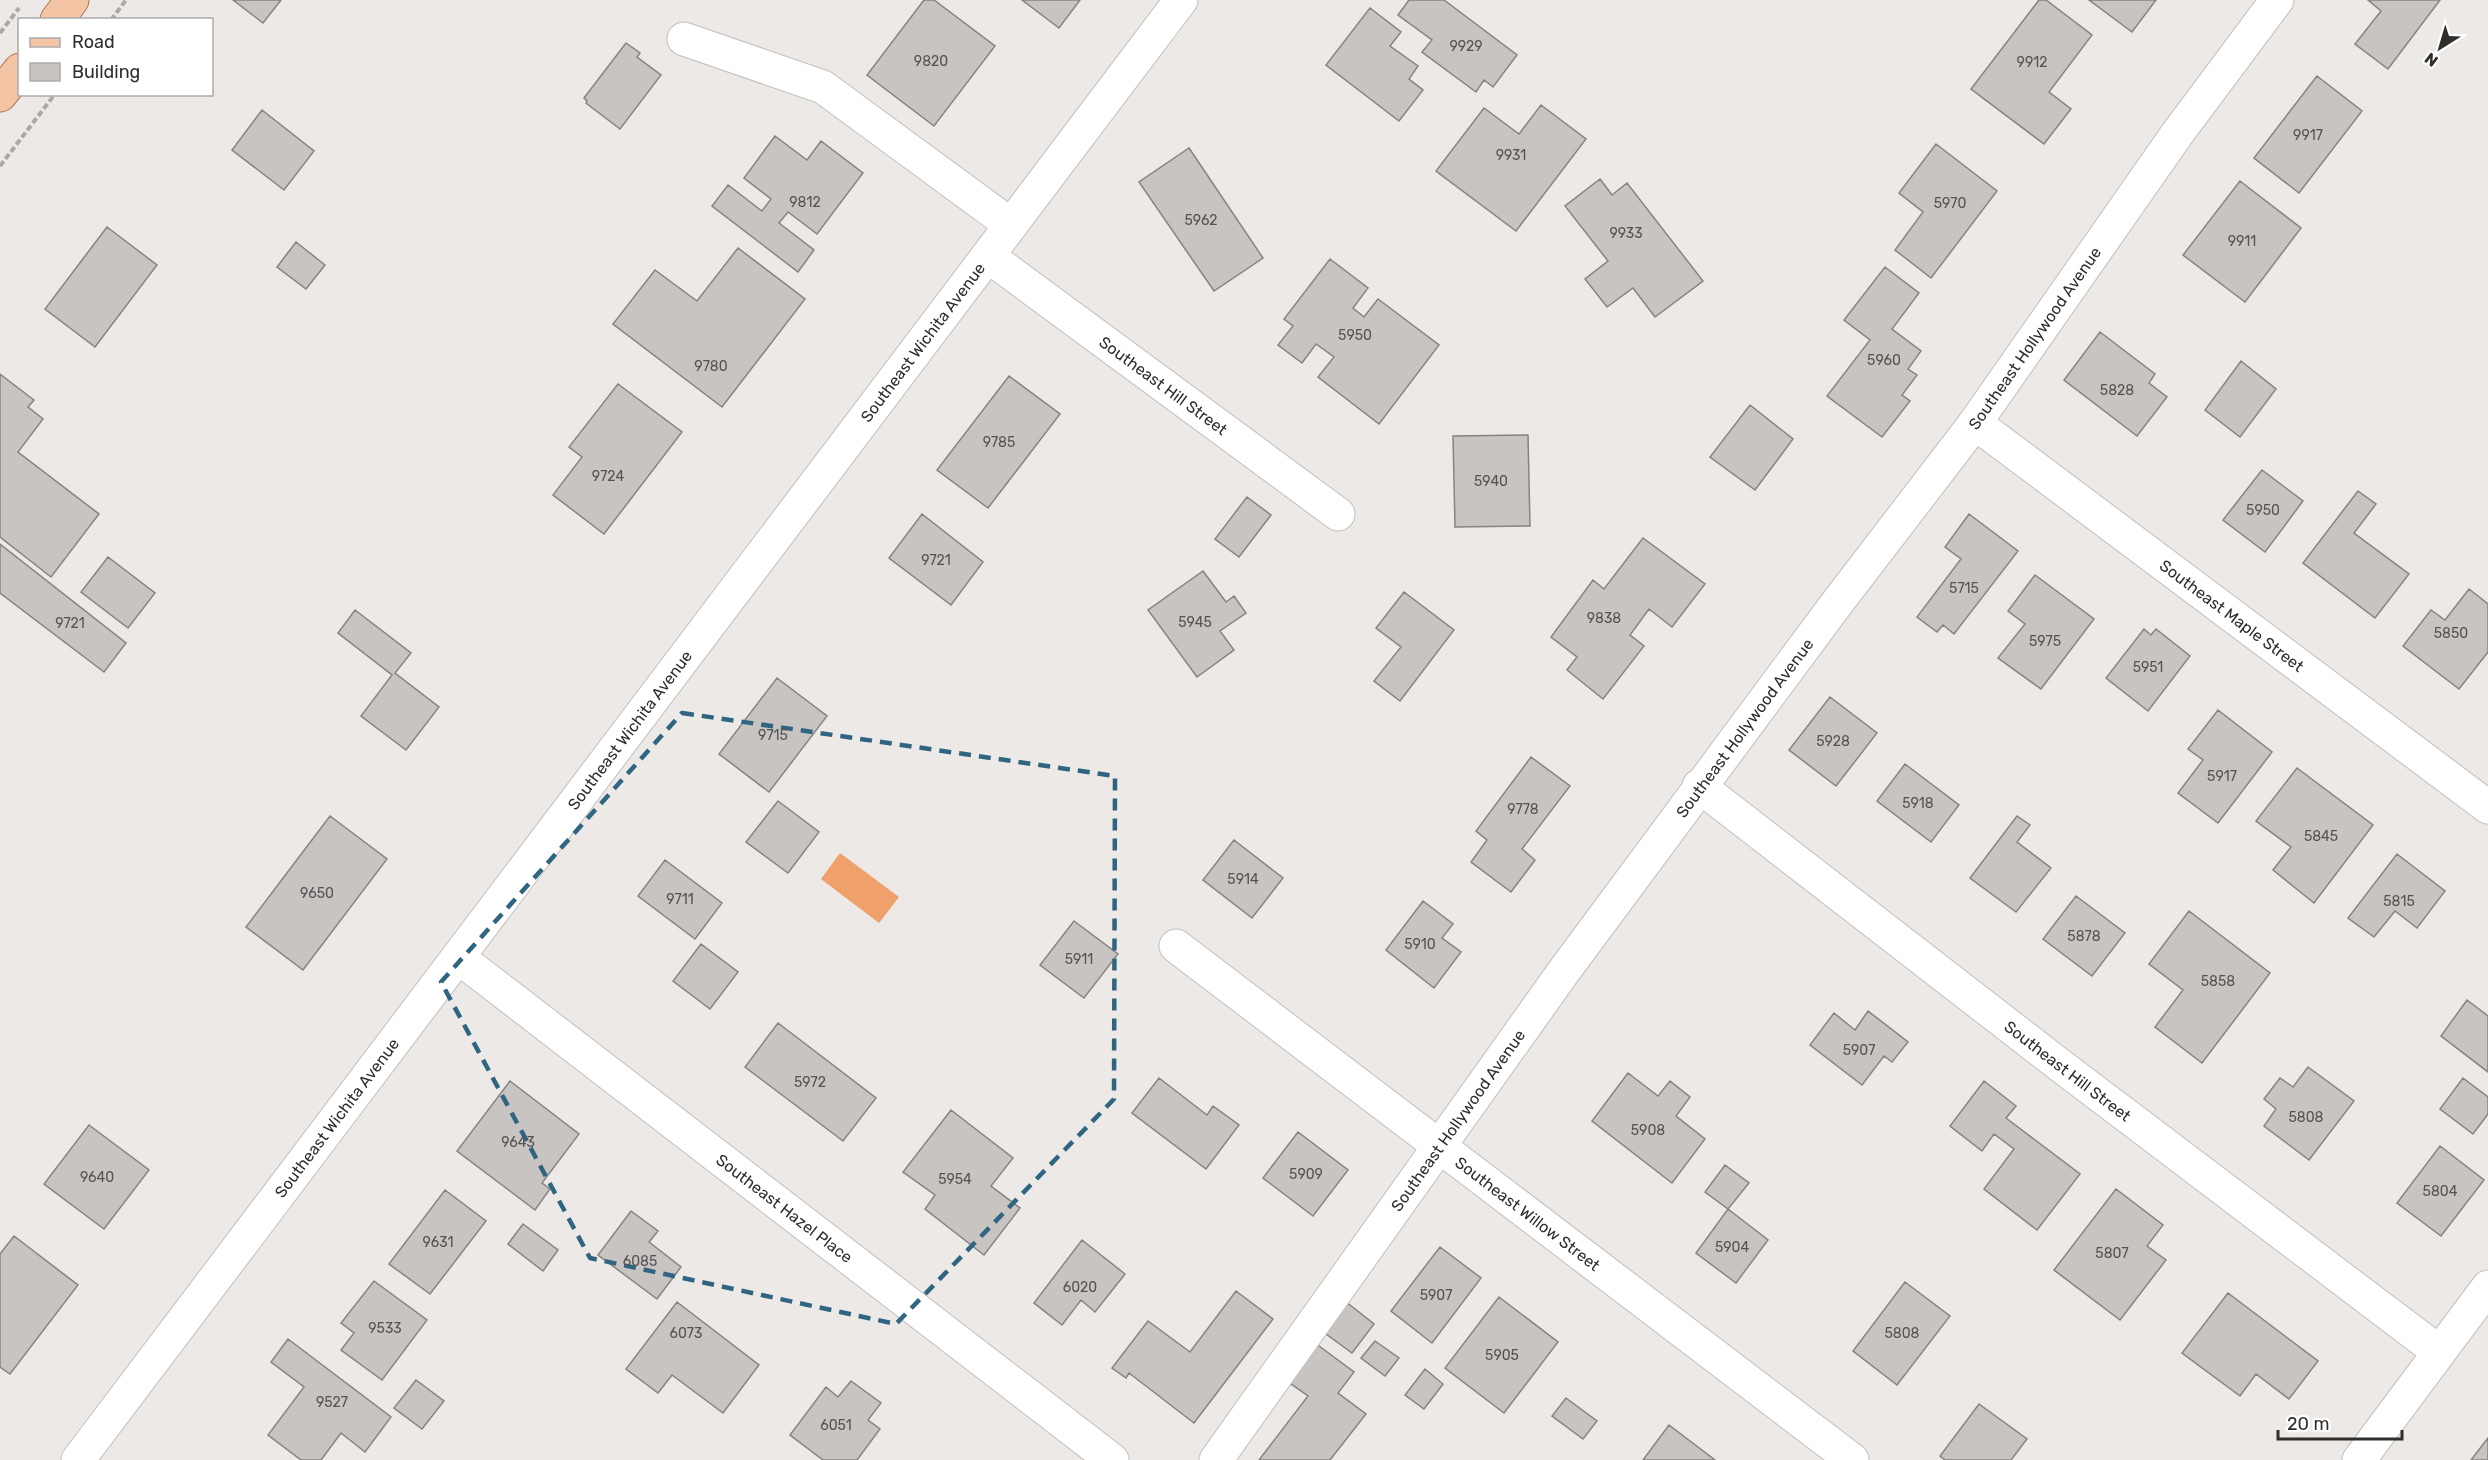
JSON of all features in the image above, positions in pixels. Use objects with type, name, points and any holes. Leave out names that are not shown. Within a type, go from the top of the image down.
[{"type":"main road","points":[[58,18],[72,0]]},
{"type":"main road","points":[[0,95],[18,72]]},
{"type":"street","name":"Southeast Wichita Avenue","points":[[78,1460],[1181,0]]},
{"type":"street","name":"Southeast Hollywood Avenue","points":[[1216,1460],[1699,786],[1975,423],[2177,134],[2277,0]]},
{"type":"street","points":[[684,39],[823,87],[1011,225]]},
{"type":"street","name":"Southeast Hill Street","points":[[988,256],[1338,514]]},
{"type":"street","name":"Southeast Maple Street","points":[[1975,423],[2488,807]]},
{"type":"street","name":"Southeast Hill Street","points":[[1699,786],[2079,1080],[2439,1352]]},
{"type":"street","name":"Southeast Willow Street","points":[[1176,946],[1852,1460]]},
{"type":"street","name":"Southeast Hazel Place","points":[[458,957],[1112,1460]]},
{"type":"street","points":[[2364,1458],[2488,1287]]},
{"type":"path","points":[[0,33],[25,0]]},
{"type":"path","points":[[112,18],[126,0]]},
{"type":"path","points":[[0,166],[53,96]]},
{"type":"highlighted area","points":[[682,713],[1115,776],[1114,1099],[896,1324],[590,1258],[441,982]]},
{"type":"shaded area","points":[[840,853],[899,897],[879,923],[821,879]]},
{"type":"building","points":[[233,0],[281,0],[263,23]]},
{"type":"building","points":[[924,0],[934,0],[995,46],[934,126],[867,75]]},
{"type":"building","points":[[1022,0],[1080,0],[1059,28]]},
{"type":"building","points":[[1409,0],[1444,0],[1517,55],[1493,87],[1484,80],[1476,92],[1422,52],[1432,40],[1398,15]]},
{"type":"building","points":[[2039,0],[2046,0],[2092,35],[2049,92],[2071,109],[2044,144],[1971,89]]},
{"type":"building","points":[[2089,0],[2156,0],[2132,32]]},
{"type":"building","points":[[2368,0],[2440,0],[2388,69],[2355,44],[2381,11]]},
{"type":"building","points":[[1370,8],[1401,32],[1390,46],[1418,66],[1409,79],[1423,90],[1399,121],[1326,65]]},
{"type":"building","points":[[626,43],[640,53],[637,57],[661,75],[620,129],[586,103],[584,98]]},
{"type":"building","points":[[2317,76],[2362,111],[2299,193],[2254,158]]},
{"type":"building","points":[[1541,105],[1586,139],[1516,231],[1436,171],[1484,108],[1519,134]]},
{"type":"building","points":[[262,110],[314,151],[284,190],[232,150]]},
{"type":"building","points":[[775,136],[807,160],[821,141],[863,173],[817,234],[788,212],[779,223],[814,250],[798,272],[712,206],[728,185],[762,211],[771,199],[744,178]]},
{"type":"building","points":[[1936,144],[1997,191],[1931,278],[1895,250],[1923,212],[1899,193]]},
{"type":"building","points":[[1189,148],[1263,258],[1214,291],[1139,182]]},
{"type":"building","points":[[1600,179],[1612,195],[1627,183],[1703,281],[1655,317],[1633,288],[1607,307],[1585,279],[1608,261],[1565,206]]},
{"type":"building","points":[[2240,181],[2301,228],[2245,302],[2183,255]]},
{"type":"building","points":[[107,227],[157,265],[95,347],[45,309]]},
{"type":"building","points":[[296,242],[325,265],[306,289],[277,267]]},
{"type":"building","points":[[738,248],[805,299],[722,407],[613,324],[655,270],[697,301]]},
{"type":"building","points":[[1330,259],[1368,288],[1353,308],[1364,317],[1378,299],[1439,345],[1379,424],[1318,377],[1334,357],[1316,344],[1302,363],[1278,345],[1293,326],[1284,319]]},
{"type":"building","points":[[1885,267],[1919,293],[1892,329],[1921,351],[1908,369],[1917,375],[1902,395],[1910,401],[1882,437],[1827,396],[1870,340],[1844,320]]},
{"type":"building","points":[[2100,332],[2155,374],[2149,383],[2167,397],[2137,436],[2064,380]]},
{"type":"building","points":[[2241,361],[2276,389],[2240,437],[2205,410]]},
{"type":"building","points":[[0,374],[34,400],[28,407],[43,419],[18,452],[99,514],[51,577],[0,537]]},
{"type":"building","points":[[1009,376],[1060,414],[988,508],[937,470]]},
{"type":"building","points":[[618,384],[682,432],[604,534],[553,495],[582,457],[569,447]]},
{"type":"building","points":[[1750,405],[1793,439],[1755,490],[1710,457]]},
{"type":"building","points":[[1528,435],[1530,526],[1455,527],[1453,436]]},
{"type":"building","points":[[2262,470],[2303,501],[2265,552],[2223,520]]},
{"type":"building","points":[[2358,491],[2376,504],[2354,533],[2409,574],[2375,618],[2303,563]]},
{"type":"building","points":[[1247,497],[1271,515],[1239,557],[1215,539]]},
{"type":"building","points":[[922,514],[983,562],[951,605],[889,558]]},
{"type":"building","points":[[1969,514],[2018,551],[1954,634],[1943,625],[1937,632],[1917,617],[1961,559],[1945,547]]},
{"type":"building","points":[[1643,538],[1705,584],[1672,627],[1649,609],[1630,635],[1644,646],[1603,699],[1567,670],[1577,657],[1551,637],[1593,580],[1604,589]]},
{"type":"building","points":[[0,544],[126,643],[104,672],[0,593]]},
{"type":"building","points":[[108,557],[155,593],[128,628],[81,592]]},
{"type":"building","points":[[1203,571],[1226,602],[1234,596],[1246,613],[1220,631],[1234,650],[1197,677],[1148,610]]},
{"type":"building","points":[[2035,575],[2094,619],[2041,689],[1998,658],[2025,624],[2008,611]]},
{"type":"building","points":[[2469,589],[2488,604],[2488,652],[2459,689],[2403,646],[2431,610],[2445,620]]},
{"type":"building","points":[[1404,592],[1454,630],[1400,701],[1374,681],[1401,647],[1376,628]]},
{"type":"building","points":[[355,610],[411,653],[395,673],[439,707],[406,750],[361,716],[392,675],[338,633]]},
{"type":"building","points":[[2144,629],[2151,635],[2156,629],[2190,656],[2148,711],[2106,678]]},
{"type":"building","points":[[777,678],[827,716],[769,792],[719,754]]},
{"type":"building","points":[[1830,697],[1877,733],[1836,786],[1789,750]]},
{"type":"building","points":[[2218,710],[2272,752],[2218,823],[2178,793],[2203,760],[2188,749]]},
{"type":"building","points":[[1531,757],[1570,786],[1522,849],[1535,860],[1511,892],[1471,862],[1487,840],[1476,831]]},
{"type":"building","points":[[1905,764],[1959,805],[1931,842],[1877,801]]},
{"type":"building","points":[[2297,768],[2373,825],[2314,903],[2273,870],[2291,847],[2256,821]]},
{"type":"building","points":[[778,801],[819,832],[788,873],[746,842]]},
{"type":"building","points":[[330,816],[387,859],[303,970],[246,927]]},
{"type":"building","points":[[2017,816],[2030,825],[2017,842],[2051,868],[2016,912],[1970,878]]},
{"type":"building","points":[[1234,840],[1283,878],[1252,918],[1203,880]]},
{"type":"building","points":[[2397,854],[2445,891],[2417,928],[2395,911],[2374,937],[2348,918]]},
{"type":"building","points":[[665,860],[722,903],[695,939],[638,896]]},
{"type":"building","points":[[2076,896],[2125,933],[2092,976],[2043,939]]},
{"type":"building","points":[[1423,901],[1453,924],[1442,938],[1461,952],[1434,988],[1386,950]]},
{"type":"building","points":[[2189,911],[2270,973],[2202,1063],[2155,1027],[2183,990],[2149,964]]},
{"type":"building","points":[[1074,921],[1118,954],[1084,998],[1040,965]]},
{"type":"building","points":[[701,944],[738,972],[710,1009],[673,981]]},
{"type":"building","points":[[2467,1000],[2488,1016],[2488,1072],[2441,1036]]},
{"type":"building","points":[[1868,1011],[1908,1042],[1892,1062],[1884,1056],[1862,1085],[1810,1045],[1834,1013],[1855,1030]]},
{"type":"building","points":[[778,1023],[876,1098],[843,1141],[745,1067]]},
{"type":"building","points":[[2308,1067],[2354,1101],[2309,1160],[2264,1126],[2276,1109],[2264,1099],[2280,1078],[2293,1087]]},
{"type":"building","points":[[1628,1073],[1658,1096],[1670,1081],[1690,1097],[1676,1116],[1705,1139],[1672,1183],[1592,1121]]},
{"type":"building","points":[[1159,1078],[1207,1115],[1213,1106],[1239,1125],[1206,1169],[1132,1113]]},
{"type":"building","points":[[2463,1078],[2488,1097],[2488,1114],[2473,1134],[2440,1109]]},
{"type":"building","points":[[510,1081],[579,1134],[542,1183],[550,1189],[535,1210],[457,1151]]},
{"type":"building","points":[[1984,1081],[2016,1106],[2006,1118],[2080,1174],[2037,1230],[1984,1189],[2014,1149],[1994,1134],[1982,1151],[1950,1126]]},
{"type":"building","points":[[951,1110],[1013,1158],[991,1186],[1020,1208],[984,1255],[925,1209],[935,1195],[903,1172]]},
{"type":"building","points":[[89,1125],[149,1170],[104,1229],[44,1184]]},
{"type":"building","points":[[1298,1132],[1348,1170],[1313,1216],[1263,1178]]},
{"type":"building","points":[[2440,1146],[2484,1180],[2441,1236],[2397,1203]]},
{"type":"building","points":[[1725,1165],[1749,1183],[1728,1209],[1705,1192]]},
{"type":"building","points":[[2116,1189],[2163,1225],[2147,1246],[2166,1260],[2120,1320],[2054,1270]]},
{"type":"building","points":[[445,1190],[486,1221],[430,1294],[389,1264]]},
{"type":"building","points":[[1728,1209],[1768,1240],[1736,1283],[1696,1253]]},
{"type":"building","points":[[631,1211],[658,1231],[649,1242],[681,1267],[657,1299],[598,1255]]},
{"type":"building","points":[[523,1224],[558,1250],[543,1271],[508,1244]]},
{"type":"building","points":[[14,1236],[78,1285],[10,1374],[0,1367],[0,1254]]},
{"type":"building","points":[[1082,1240],[1125,1274],[1095,1312],[1081,1300],[1062,1325],[1034,1303]]},
{"type":"building","points":[[1440,1247],[1481,1278],[1432,1343],[1391,1311]]},
{"type":"building","points":[[374,1281],[427,1320],[382,1380],[341,1350],[354,1333],[341,1323]]},
{"type":"building","points":[[1905,1282],[1950,1316],[1897,1385],[1853,1351]]},
{"type":"building","points":[[1236,1291],[1273,1319],[1194,1423],[1129,1373],[1126,1378],[1112,1368],[1148,1321],[1190,1352]]},
{"type":"building","points":[[2228,1293],[2318,1361],[2289,1399],[2256,1374],[2240,1396],[2182,1353]]},
{"type":"building","points":[[1499,1297],[1558,1342],[1504,1413],[1445,1368]]},
{"type":"building","points":[[1345,1301],[1374,1324],[1352,1353],[1322,1331]]},
{"type":"building","points":[[677,1302],[759,1365],[723,1413],[672,1375],[658,1393],[626,1369]]},
{"type":"building","points":[[288,1339],[391,1417],[365,1452],[341,1433],[321,1460],[301,1460],[268,1435],[304,1387],[271,1362]]},
{"type":"building","points":[[1375,1341],[1399,1358],[1385,1376],[1361,1358]]},
{"type":"building","points":[[1315,1343],[1354,1372],[1338,1393],[1366,1414],[1330,1460],[1259,1460],[1308,1396],[1287,1381]]},
{"type":"building","points":[[1425,1369],[1443,1384],[1424,1409],[1405,1395]]},
{"type":"building","points":[[416,1380],[444,1401],[422,1429],[394,1408]]},
{"type":"building","points":[[851,1381],[881,1403],[868,1420],[880,1429],[857,1460],[823,1460],[790,1435],[826,1387],[838,1397]]},
{"type":"building","points":[[1566,1398],[1597,1421],[1583,1439],[1552,1416]]},
{"type":"building","points":[[1979,1404],[2027,1439],[2011,1460],[1945,1460],[1940,1456]]},
{"type":"building","points":[[1669,1425],[1715,1460],[1643,1460]]},
{"type":"building","points":[[2488,1438],[2488,1460],[2471,1460]]}]
